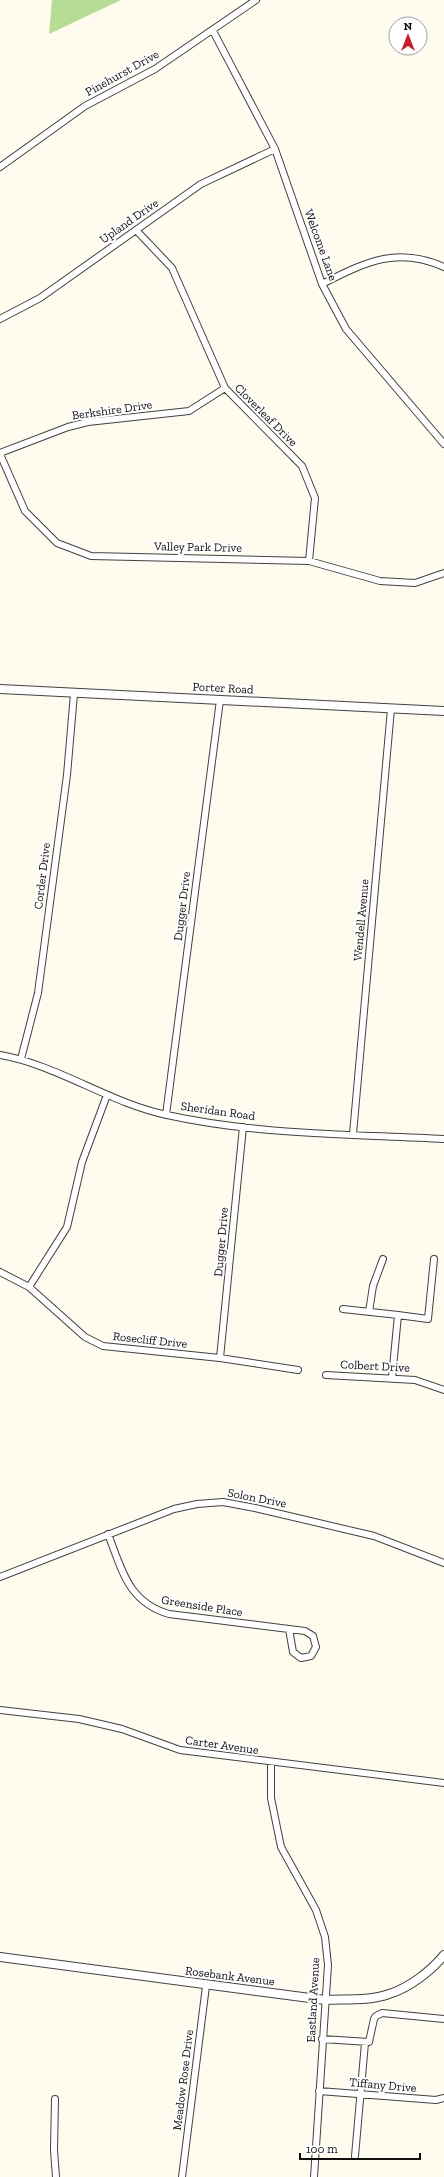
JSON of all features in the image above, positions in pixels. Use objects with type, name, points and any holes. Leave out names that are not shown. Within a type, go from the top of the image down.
[{"type":"street","name":"Pinehurst Drive","points":[[0,167],[85,106],[155,69],[256,0]]},
{"type":"street","name":"Welcome Lane","points":[[213,30],[275,149],[322,284],[346,329],[444,444]]},
{"type":"street","name":"Upland Drive","points":[[0,319],[40,298],[201,184],[275,149]]},
{"type":"street","name":"Cloverleaf Drive","points":[[136,230],[172,268],[225,388],[302,466],[315,498],[310,561]]},
{"type":"street","points":[[322,284],[364,263],[390,257],[429,260],[444,267]]},
{"type":"street","name":"Berkshire Drive","points":[[0,453],[68,427],[88,422],[189,411],[225,388]]},
{"type":"street","name":"Valley Park Drive","points":[[0,453],[25,510],[57,543],[91,556],[310,561],[380,581],[415,583],[444,573]]},
{"type":"street","name":"Porter Road","points":[[0,689],[74,694],[444,711]]},
{"type":"street","name":"Corder Drive","points":[[21,1059],[38,993],[67,775],[74,694]]},
{"type":"street","name":"Dugger Drive","points":[[166,1115],[220,700]]},
{"type":"street","name":"Wendell Avenue","points":[[353,1134],[391,709]]},
{"type":"street","name":"Sheridan Road","points":[[0,1055],[21,1059],[107,1095],[166,1115],[243,1127],[444,1138]]},
{"type":"street","points":[[29,1287],[67,1227],[82,1162],[107,1095]]},
{"type":"street","name":"Dugger Drive","points":[[220,1358],[243,1127]]},
{"type":"street","points":[[369,1312],[373,1286],[383,1259]]},
{"type":"street","points":[[343,1309],[428,1319],[434,1259]]},
{"type":"street","name":"Rosecliff Drive","points":[[0,1272],[29,1287],[85,1337],[103,1346],[220,1358],[298,1370]]},
{"type":"street","points":[[392,1378],[398,1315]]},
{"type":"street","name":"Colbert Drive","points":[[326,1374],[415,1380],[444,1390]]},
{"type":"street","name":"Solon Drive","points":[[0,1576],[174,1509],[197,1504],[223,1502],[374,1536],[444,1563]]},
{"type":"street","name":"Greenside Place","points":[[108,1534],[126,1582],[134,1593],[155,1610],[169,1614],[289,1629],[305,1631],[313,1636],[316,1647],[311,1656],[301,1658],[293,1652],[289,1629]]},
{"type":"street","name":"Carter Avenue","points":[[0,1710],[79,1718],[122,1730],[180,1750],[271,1763],[444,1783]]},
{"type":"street","name":"Eastland Avenue","points":[[271,1763],[272,1798],[281,1847],[316,1910],[325,1937],[328,1965],[314,2177]]},
{"type":"street","name":"Rosebank Avenue","points":[[0,1958],[206,1986],[325,2000],[365,1998],[390,1994],[420,1977],[436,1965],[444,1955]]},
{"type":"street","name":"Meadow Rose Drive","points":[[182,2177],[206,1986]]},
{"type":"street","points":[[322,2039],[369,2042],[376,2016],[382,2013],[444,2019]]},
{"type":"street","points":[[355,2156],[365,2042]]},
{"type":"street","name":"Tiffany Drive","points":[[319,2091],[436,2100],[444,2098]]},
{"type":"street","points":[[55,2099],[54,2150],[56,2177]]},
{"type":"green space","points":[[52,0],[121,0],[49,34]]}]
